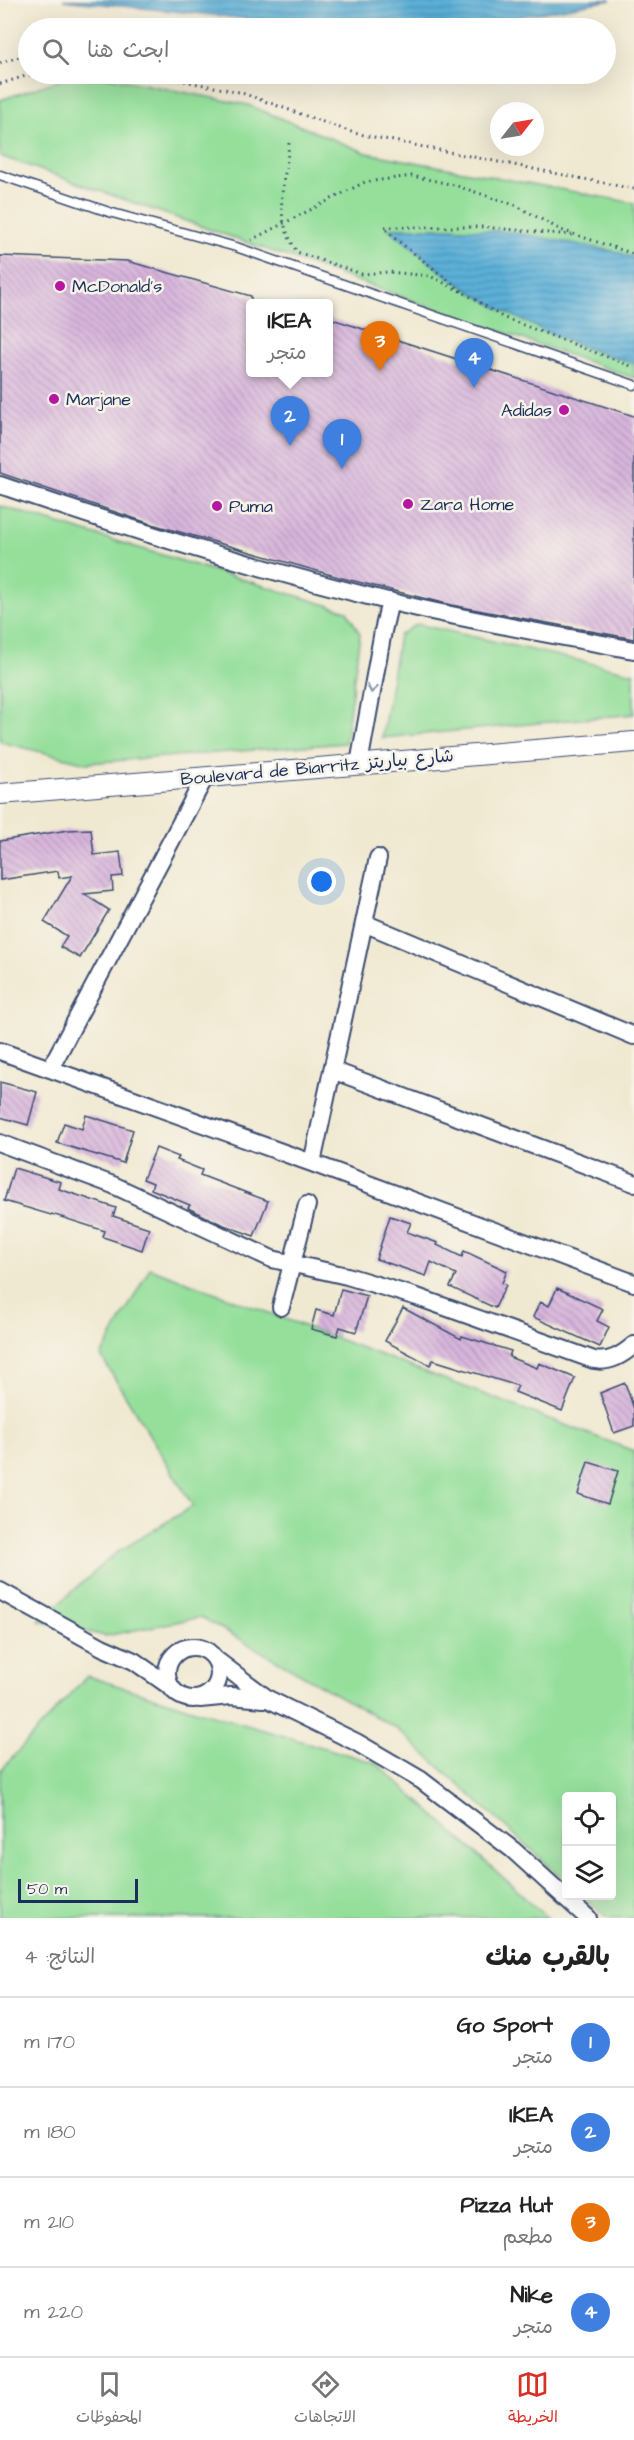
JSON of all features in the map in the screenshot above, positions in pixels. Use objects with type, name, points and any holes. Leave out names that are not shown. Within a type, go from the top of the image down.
[{"type":"street","points":[[0,485],[86,515],[221,556],[390,601],[634,650]]},
{"type":"street","points":[[359,764],[390,601]]},
{"type":"street","name":"Boulevard de Biarritz شارع بياريتز","points":[[0,794],[634,742]]},
{"type":"street","points":[[50,1069],[205,777]]},
{"type":"street","points":[[312,1163],[378,858]]},
{"type":"street","points":[[364,923],[634,1036]]},
{"type":"street","points":[[0,1051],[312,1163],[634,1283]]},
{"type":"street","points":[[332,1070],[634,1183]]},
{"type":"street","points":[[0,1143],[87,1174],[257,1253],[347,1276],[417,1298],[594,1360],[615,1358],[634,1345]]},
{"type":"street","points":[[281,1307],[307,1205]]},
{"type":"street","points":[[0,1591],[102,1647],[134,1661],[183,1697],[200,1699],[231,1696],[268,1700]]},
{"type":"street","points":[[171,1687],[167,1671],[173,1656],[179,1651],[195,1646],[210,1652],[219,1666],[218,1683],[200,1699]]},
{"type":"street","points":[[134,1661],[173,1656]]},
{"type":"street","points":[[215,1659],[268,1700],[356,1742],[421,1780],[513,1850],[588,1918]]},
{"type":"lane","points":[[0,175],[109,212],[236,247],[634,386]]},
{"type":"path","points":[[0,63],[18,57]]},
{"type":"path","points":[[0,84],[18,78]]},
{"type":"path","points":[[199,84],[239,92],[354,133],[634,189]]},
{"type":"path","points":[[290,143],[280,199],[286,235],[297,252],[362,274],[388,272],[430,276],[470,296]]},
{"type":"path","points":[[236,247],[365,182],[412,176],[454,185],[515,205],[577,236],[634,254]]},
{"type":"path","points":[[577,236],[482,227],[384,227],[393,237],[470,296],[502,317],[634,367]]},
{"type":"green space","points":[[48,84],[143,84],[248,105],[367,153],[634,203],[634,378],[0,156],[0,100]]},
{"type":"green space","points":[[0,506],[347,611],[360,634],[345,743],[87,763],[0,742]]},
{"type":"green space","points":[[417,624],[634,673],[634,714],[382,738],[399,635]]},
{"type":"green space","points":[[150,1268],[634,1451],[634,1918],[608,1918],[588,1900],[616,1900],[616,1792],[562,1792],[562,1877],[397,1729],[201,1617],[105,1636],[39,1621],[116,1553],[193,1506],[101,1356]]},
{"type":"green space","points":[[87,1676],[376,1763],[548,1918],[0,1918],[0,1771]]},
{"type":"water","points":[[63,0],[611,0],[511,18],[241,18]]},
{"type":"water","points":[[388,228],[449,228],[511,232],[618,252],[634,258],[634,363],[568,341],[505,311],[435,267]]},
{"type":"building","points":[[0,256],[127,261],[251,296],[251,299],[246,299],[246,377],[333,377],[333,319],[634,416],[634,639],[451,605],[342,578],[148,523],[0,473]]},
{"type":"building","points":[[91,829],[94,855],[120,852],[123,876],[112,877],[113,891],[84,894],[109,910],[80,958],[60,947],[67,936],[44,922],[72,876],[59,878],[58,871],[0,880],[0,841],[68,830]]},
{"type":"building","points":[[0,1082],[37,1092],[28,1125],[0,1117]]},
{"type":"building","points":[[86,1115],[133,1130],[123,1163],[57,1143],[64,1123],[82,1129]]},
{"type":"building","points":[[156,1148],[179,1157],[177,1160],[202,1170],[200,1175],[268,1201],[254,1236],[221,1224],[188,1208],[190,1205],[151,1189],[153,1183],[143,1179]]},
{"type":"building","points":[[14,1168],[61,1182],[59,1189],[116,1208],[113,1216],[149,1228],[142,1250],[103,1237],[105,1231],[4,1201]]},
{"type":"building","points":[[390,1216],[411,1223],[407,1232],[438,1243],[437,1245],[462,1257],[464,1251],[507,1271],[502,1283],[506,1285],[495,1308],[450,1287],[456,1274],[431,1262],[426,1276],[376,1259]]},
{"type":"building","points":[[557,1288],[603,1309],[597,1321],[609,1327],[600,1347],[533,1317],[540,1302],[549,1306]]},
{"type":"building","points":[[341,1289],[367,1296],[356,1332],[340,1327],[337,1336],[311,1329],[316,1310],[334,1315]]},
{"type":"building","points":[[403,1308],[461,1339],[462,1336],[511,1351],[509,1357],[537,1368],[539,1363],[575,1378],[562,1411],[515,1392],[518,1386],[433,1360],[430,1365],[385,1341]]},
{"type":"building","points":[[625,1383],[634,1409],[634,1426],[614,1433],[600,1393]]},
{"type":"building","points":[[588,1462],[618,1471],[608,1504],[578,1494]]},
{"type":"place","name":"McDonald's","points":[[60,286]]},
{"type":"place","name":"Pizza Hut","points":[[380,371]]},
{"type":"place","name":"Nike","points":[[474,388]]},
{"type":"place","name":"Marjane","points":[[54,399]]},
{"type":"place","name":"Adidas","points":[[564,410]]},
{"type":"place","name":"IKEA","points":[[290,446]]},
{"type":"place","name":"Go Sport","points":[[342,469]]},
{"type":"place","name":"Zara Home","points":[[408,504]]},
{"type":"place","name":"Puma","points":[[217,506]]}]
